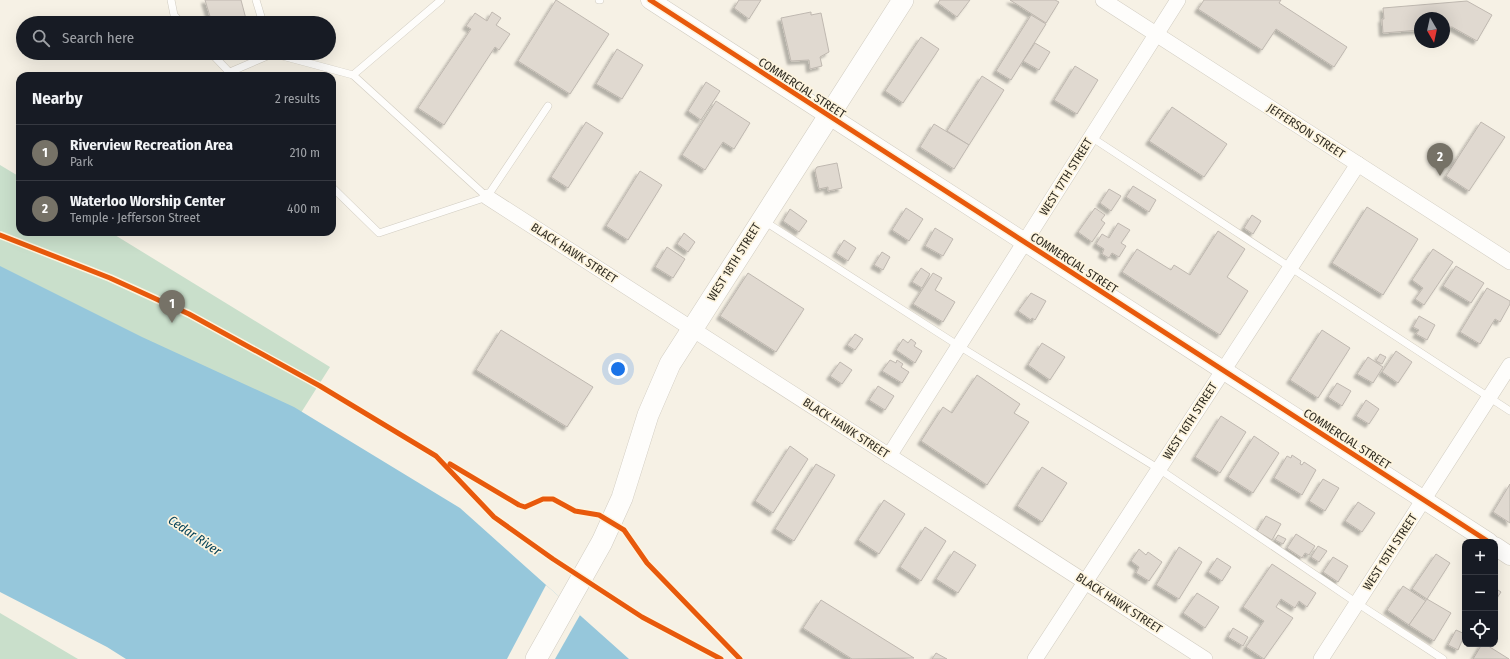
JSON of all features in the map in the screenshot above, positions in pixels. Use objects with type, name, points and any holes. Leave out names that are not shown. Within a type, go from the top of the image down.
[{"type":"main road","name":"WEST 18TH STREET","points":[[536,659],[602,542],[622,498],[648,415],[670,364],[827,116],[903,0]]},
{"type":"street","name":"COMMERCIAL STREET","points":[[650,0],[827,116],[1484,539]]},
{"type":"street","name":"JEFFERSON STREET","points":[[1103,0],[1510,262]]},
{"type":"street","name":"WEST 17TH STREET","points":[[889,456],[1178,0]]},
{"type":"street","name":"WEST 16TH STREET","points":[[1035,659],[1358,164]]},
{"type":"street","name":"BLACK HAWK STREET","points":[[487,197],[1205,659]]},
{"type":"street","name":"WEST 15TH STREET","points":[[1321,659],[1510,365]]},
{"type":"street","points":[[1498,548],[1510,556]]},
{"type":"lane","points":[[171,0],[175,16]]},
{"type":"lane","points":[[256,0],[261,16]]},
{"type":"lane","points":[[353,75],[441,0]]},
{"type":"lane","points":[[218,60],[230,72]]},
{"type":"lane","points":[[236,72],[259,60]]},
{"type":"lane","points":[[298,60],[353,75],[487,197]]},
{"type":"lane","points":[[336,191],[379,233],[487,197],[548,106]]},
{"type":"lane","points":[[1091,137],[1510,411]]},
{"type":"lane","points":[[762,219],[959,346],[1159,469],[1357,603],[1443,659]]},
{"type":"green space","points":[[0,165],[16,175],[16,236],[117,236],[330,367],[292,427],[0,280]]},
{"type":"green space","points":[[0,613],[78,659],[0,659]]},
{"type":"water","name":"Cedar River","points":[[0,266],[142,337],[294,407],[460,508],[629,659],[126,659],[107,647],[0,592]]},
{"type":"pier","points":[[546,585],[580,615],[555,659],[507,659]]},
{"type":"building","points":[[205,0],[241,0],[245,16],[210,16]]},
{"type":"building","points":[[556,0],[609,34],[570,94],[518,61]]},
{"type":"building","points":[[739,0],[761,0],[749,19],[734,8]]},
{"type":"building","points":[[940,0],[970,0],[957,17],[938,3]]},
{"type":"building","points":[[1010,0],[1055,0],[1059,2],[1046,23]]},
{"type":"building","points":[[1204,0],[1281,0],[1279,3],[1347,47],[1334,67],[1276,29],[1262,50],[1198,9]]},
{"type":"building","points":[[1467,1],[1492,15],[1477,41],[1450,27],[1450,12],[1414,12],[1414,30],[1383,33],[1383,8]]},
{"type":"building","points":[[492,12],[501,18],[496,25],[510,34],[499,50],[495,47],[444,125],[418,108],[471,29],[466,26],[475,13],[487,21]]},
{"type":"building","points":[[811,12],[811,15],[821,13],[829,52],[820,57],[822,66],[810,69],[809,60],[791,61],[781,18]]},
{"type":"building","points":[[1031,15],[1046,24],[1011,80],[996,71]]},
{"type":"building","points":[[921,37],[939,49],[903,103],[885,91]]},
{"type":"building","points":[[1035,43],[1050,52],[1039,70],[1023,61]]},
{"type":"building","points":[[617,49],[643,65],[622,99],[596,84]]},
{"type":"building","points":[[1075,66],[1098,80],[1077,114],[1054,100]]},
{"type":"building","points":[[982,76],[1004,90],[969,145],[947,131]]},
{"type":"building","points":[[706,82],[720,91],[701,120],[688,111]]},
{"type":"building","points":[[716,101],[750,123],[734,149],[723,142],[705,170],[682,155]]},
{"type":"building","points":[[1172,107],[1227,144],[1204,177],[1149,141]]},
{"type":"building","points":[[586,122],[603,133],[568,188],[551,177]]},
{"type":"building","points":[[1481,122],[1505,137],[1469,191],[1446,176]]},
{"type":"building","points":[[934,124],[969,145],[954,169],[920,147]]},
{"type":"building","points":[[837,163],[842,188],[828,191],[828,187],[819,189],[815,170],[817,167]]},
{"type":"building","points":[[640,171],[662,185],[628,240],[606,226]]},
{"type":"building","points":[[1133,186],[1156,200],[1149,212],[1126,197]]},
{"type":"building","points":[[1109,189],[1121,196],[1111,211],[1100,203]]},
{"type":"building","points":[[1367,207],[1418,239],[1383,295],[1332,263]]},
{"type":"building","points":[[906,208],[923,219],[909,241],[892,230]]},
{"type":"building","points":[[1095,208],[1105,215],[1101,220],[1105,223],[1092,242],[1078,232]]},
{"type":"building","points":[[790,209],[807,221],[799,232],[783,221]]},
{"type":"building","points":[[1252,215],[1261,221],[1253,234],[1244,228]]},
{"type":"building","points":[[1118,223],[1130,230],[1121,243],[1126,246],[1119,257],[1112,253],[1109,258],[1102,254],[1104,249],[1096,244],[1102,234],[1109,238]]},
{"type":"building","points":[[935,228],[953,239],[943,256],[925,246]]},
{"type":"building","points":[[1218,231],[1245,249],[1227,277],[1248,291],[1220,335],[1122,272],[1137,249],[1171,270],[1174,265],[1190,275]]},
{"type":"building","points":[[684,233],[695,242],[688,252],[677,244]]},
{"type":"building","points":[[844,240],[856,248],[848,261],[836,253]]},
{"type":"building","points":[[667,247],[685,259],[673,278],[655,267]]},
{"type":"building","points":[[1433,249],[1453,262],[1424,305],[1415,299],[1423,288],[1412,280]]},
{"type":"building","points":[[882,252],[890,257],[883,270],[874,265]]},
{"type":"building","points":[[1456,266],[1484,283],[1471,303],[1443,286]]},
{"type":"building","points":[[921,268],[930,274],[922,288],[912,282]]},
{"type":"building","points":[[748,273],[804,309],[776,352],[720,316]]},
{"type":"building","points":[[933,273],[942,278],[935,290],[955,302],[943,322],[913,304]]},
{"type":"building","points":[[1487,288],[1510,301],[1510,304],[1500,322],[1495,319],[1480,344],[1460,332]]},
{"type":"building","points":[[1031,293],[1046,301],[1035,320],[1032,318],[1031,320],[1018,311]]},
{"type":"building","points":[[1419,316],[1435,325],[1427,340],[1416,334],[1419,330],[1413,327]]},
{"type":"building","points":[[501,330],[593,387],[567,427],[476,370]]},
{"type":"building","points":[[1322,330],[1350,348],[1318,398],[1290,380]]},
{"type":"building","points":[[855,334],[863,339],[855,350],[847,345]]},
{"type":"building","points":[[903,339],[908,343],[911,339],[916,343],[914,346],[922,351],[915,363],[896,350]]},
{"type":"building","points":[[1042,343],[1065,357],[1050,380],[1028,365]]},
{"type":"building","points":[[1396,351],[1412,362],[1398,383],[1382,372]]},
{"type":"building","points":[[1380,354],[1386,357],[1382,364],[1376,361]]},
{"type":"building","points":[[1368,357],[1383,367],[1373,383],[1357,374]]},
{"type":"building","points":[[890,360],[896,363],[897,360],[903,364],[901,367],[909,372],[902,383],[882,371]]},
{"type":"building","points":[[840,362],[852,370],[842,384],[830,376]]},
{"type":"building","points":[[977,375],[1020,404],[1014,413],[1029,422],[987,485],[921,441],[943,407],[952,413]]},
{"type":"building","points":[[1337,383],[1351,391],[1342,406],[1328,397]]},
{"type":"building","points":[[878,386],[894,396],[885,410],[869,400]]},
{"type":"building","points":[[1366,400],[1379,409],[1369,424],[1356,416]]},
{"type":"building","points":[[1221,416],[1246,432],[1220,473],[1195,457]]},
{"type":"building","points":[[1254,436],[1279,453],[1253,493],[1228,477]]},
{"type":"building","points":[[790,446],[808,459],[773,513],[755,501]]},
{"type":"building","points":[[1292,455],[1301,461],[1300,464],[1302,465],[1304,462],[1316,470],[1302,495],[1274,478],[1287,456],[1291,458]]},
{"type":"building","points":[[816,464],[835,475],[794,541],[775,529]]},
{"type":"building","points":[[1042,467],[1067,483],[1042,522],[1017,506]]},
{"type":"building","points":[[1323,479],[1339,488],[1325,511],[1309,501]]},
{"type":"building","points":[[1510,484],[1510,523],[1493,512]]},
{"type":"building","points":[[884,500],[905,514],[879,554],[858,540]]},
{"type":"building","points":[[1358,502],[1375,513],[1362,532],[1345,521]]},
{"type":"building","points":[[1266,516],[1281,524],[1272,540],[1257,531]]},
{"type":"building","points":[[925,527],[946,541],[921,581],[900,567]]},
{"type":"building","points":[[1296,534],[1315,546],[1309,555],[1305,553],[1302,558],[1287,548]]},
{"type":"building","points":[[1278,535],[1286,539],[1283,544],[1275,540]]},
{"type":"building","points":[[1318,546],[1327,551],[1319,562],[1311,557]]},
{"type":"building","points":[[1179,547],[1202,562],[1179,599],[1156,585]]},
{"type":"building","points":[[1139,549],[1146,555],[1148,552],[1162,562],[1149,581],[1136,573],[1139,567],[1131,561]]},
{"type":"building","points":[[954,551],[976,565],[958,593],[936,579]]},
{"type":"building","points":[[1436,554],[1450,563],[1427,599],[1412,589]]},
{"type":"building","points":[[1333,557],[1348,566],[1338,582],[1323,572]]},
{"type":"building","points":[[1217,558],[1231,567],[1222,581],[1208,572]]},
{"type":"building","points":[[1272,564],[1316,593],[1307,607],[1299,601],[1295,608],[1281,599],[1276,607],[1293,618],[1264,659],[1246,647],[1264,621],[1243,607]]},
{"type":"building","points":[[1403,586],[1426,601],[1409,625],[1387,610]]},
{"type":"building","points":[[1197,593],[1219,607],[1205,628],[1183,613]]},
{"type":"building","points":[[1427,599],[1451,613],[1434,641],[1409,625]]},
{"type":"building","points":[[821,600],[914,658],[852,659],[803,628]]},
{"type":"building","points":[[1233,628],[1248,637],[1243,646],[1228,637]]},
{"type":"building","points":[[1456,630],[1462,633],[1462,641],[1458,650],[1448,645]]},
{"type":"building","points":[[1480,647],[1490,647],[1509,659],[1473,659]]},
{"type":"building","points":[[936,653],[947,659],[932,659]]},
{"type":"cycle path","points":[[650,0],[1484,539]]},
{"type":"cycle path","points":[[0,235],[110,278],[189,314],[320,386],[436,456],[494,517],[553,559],[642,617],[721,659]]},
{"type":"cycle path","points":[[450,464],[519,505],[525,507],[543,499],[553,499],[575,511],[599,515],[624,530],[647,563],[740,659]]},
{"type":"place","name":"Waterloo Worship Center","points":[[1440,176]]},
{"type":"place","name":"Riverview Recreation Area","points":[[172,323]]}]
